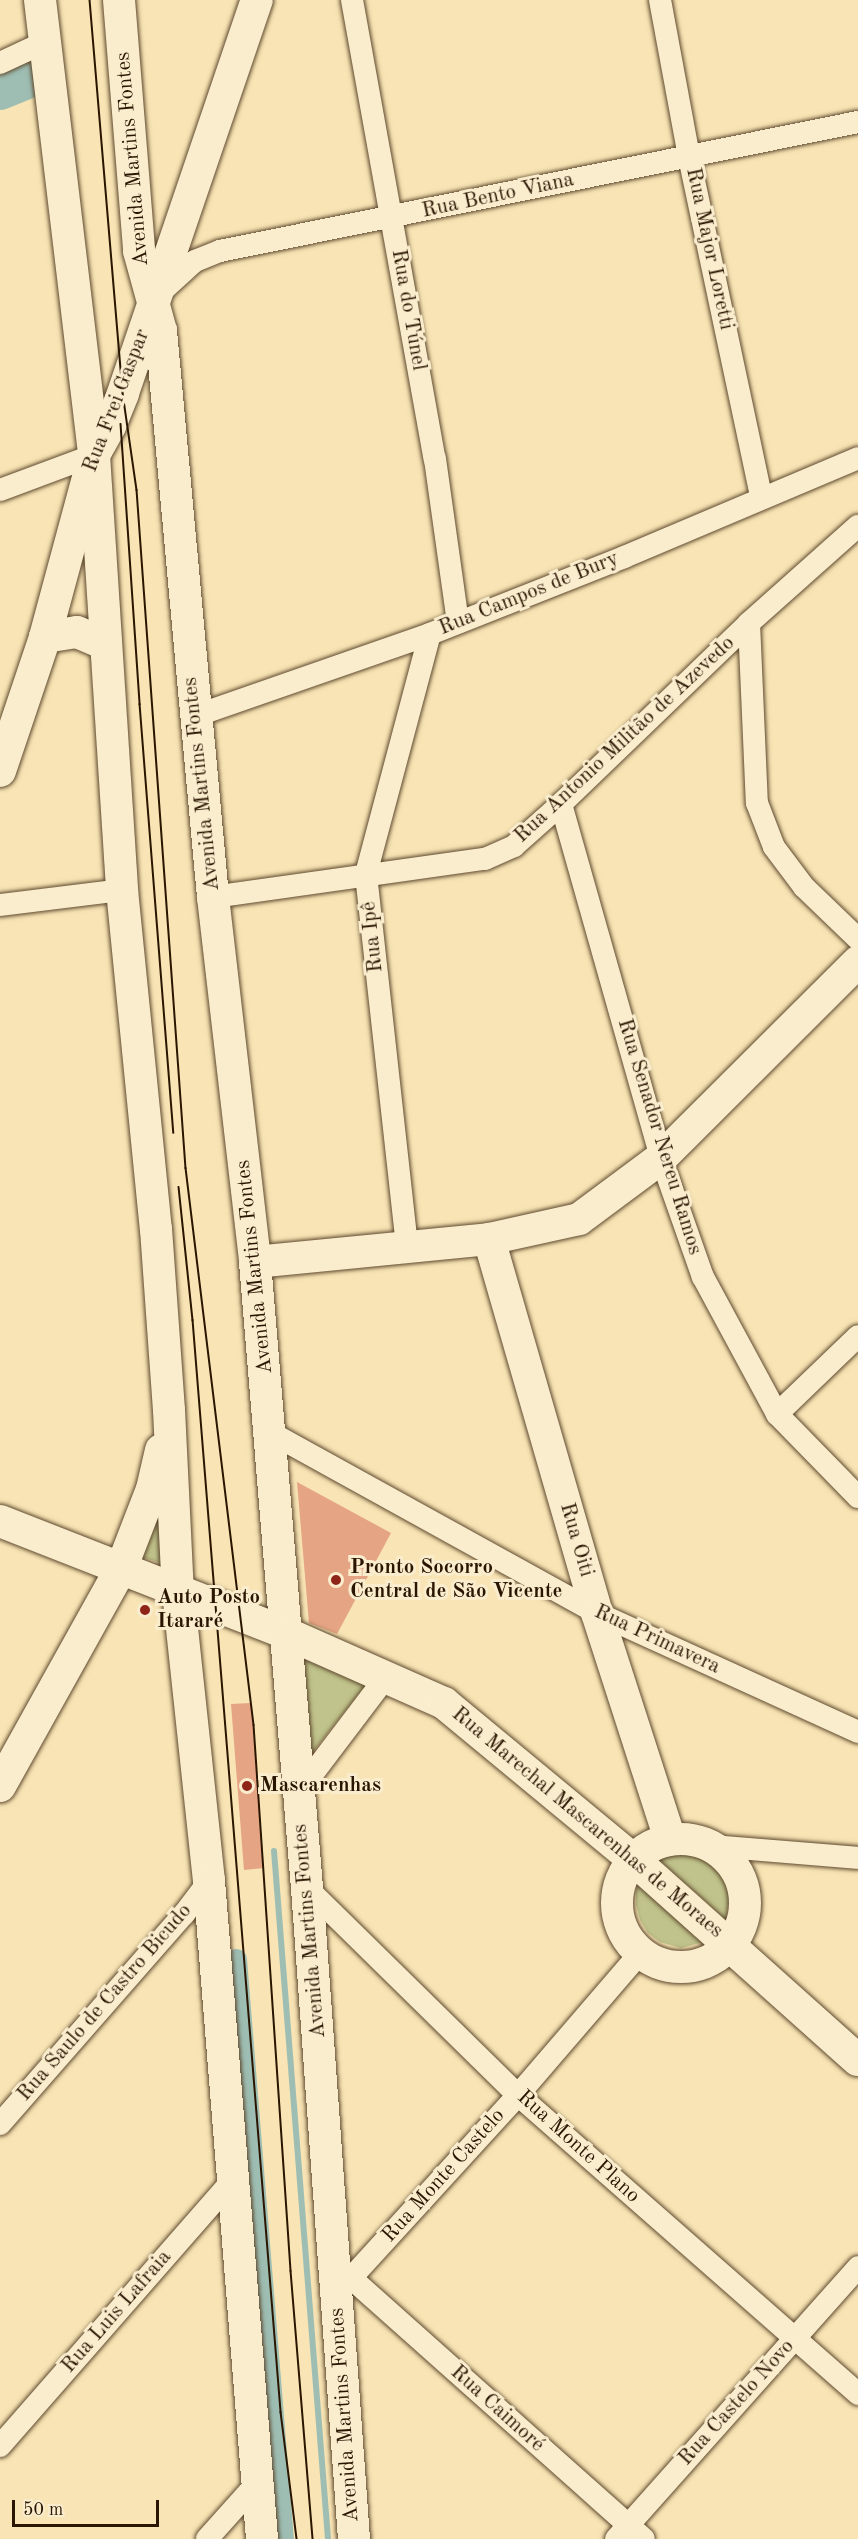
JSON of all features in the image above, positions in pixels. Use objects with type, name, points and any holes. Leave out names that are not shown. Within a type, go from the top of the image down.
[{"type":"main road","points":[[40,0],[43,43],[94,455],[122,890],[151,1167],[169,1410],[178,1591],[209,1881],[262,2539]]},
{"type":"main road","name":"Avenida Martins Fontes","points":[[119,0],[139,251],[144,277],[161,331],[213,897],[255,1262],[271,1433],[298,1793],[343,2279],[354,2539]]},
{"type":"main road","name":"Rua Frei Gaspar","points":[[0,771],[45,637],[94,455],[110,426],[123,393],[257,0]]},
{"type":"main road","points":[[45,637],[77,632],[105,644]]},
{"type":"main road","points":[[255,1262],[489,1239],[578,1220],[661,1158],[858,962]]},
{"type":"main road","name":"Rua Oiti","points":[[489,1239],[597,1613],[670,1839]]},
{"type":"main road","points":[[0,1786],[121,1569],[152,1489],[169,1410]]},
{"type":"main road","name":"Rua Marechal Mascarenhas de Moraes","points":[[0,1521],[286,1634],[444,1703],[634,1860],[731,1944],[858,2060]]},
{"type":"main road","points":[[670,1839],[692,1839],[713,1846],[727,1858],[738,1873],[744,1891],[745,1910],[741,1928],[731,1944],[716,1957],[698,1965],[677,1967],[658,1962],[641,1952],[627,1937],[619,1918],[618,1897],[623,1877],[634,1860],[650,1846],[670,1839]]},
{"type":"street","name":"Rua do Túnel","points":[[352,0],[435,459],[458,622]]},
{"type":"street","name":"Rua Major Loretti","points":[[660,0],[689,157],[761,496]]},
{"type":"street","points":[[0,63],[43,43]]},
{"type":"street","name":"Rua Bento Viana","points":[[153,300],[174,277],[195,261],[220,251],[858,122]]},
{"type":"street","points":[[0,490],[94,455]]},
{"type":"street","name":"Rua Campos de Bury","points":[[195,716],[430,634],[624,557],[761,496],[858,458]]},
{"type":"street","name":"Rua Antonio Militão de Azevedo","points":[[213,897],[485,859],[514,846],[561,804],[749,623],[858,526]]},
{"type":"street","points":[[749,623],[757,803],[774,847],[804,887],[858,939]]},
{"type":"street","name":"Rua Ipê","points":[[407,1246],[366,874],[430,634]]},
{"type":"street","name":"Rua Senador Nereu Ramos","points":[[561,804],[661,1158],[703,1277],[777,1414],[858,1497]]},
{"type":"street","points":[[0,905],[122,890]]},
{"type":"street","points":[[777,1414],[858,1336]]},
{"type":"street","name":"Rua Primavera","points":[[271,1433],[597,1613],[858,1732]]},
{"type":"street","points":[[298,1793],[386,1677]]},
{"type":"street","points":[[713,1846],[858,1858]]},
{"type":"street","name":"Rua Saulo de Castro Bicudo","points":[[0,2124],[184,1914],[209,1881]]},
{"type":"street","name":"Rua Monte Plano","points":[[308,1888],[518,2095],[858,2394]]},
{"type":"street","name":"Rua Monte Castelo","points":[[343,2279],[518,2095],[641,1952]]},
{"type":"street","name":"Rua Luis Lafraia","points":[[0,2446],[234,2179]]},
{"type":"street","name":"Rua Castelo Novo","points":[[629,2534],[858,2267]]},
{"type":"street","name":"Rua Caimoré","points":[[343,2279],[629,2534]]},
{"type":"street","points":[[207,2539],[257,2483]]},
{"type":"green space","points":[[152,1515],[160,1516],[164,1564],[136,1555]]},
{"type":"green space","points":[[294,1655],[363,1683],[365,1686],[307,1759]]},
{"type":"green space","points":[[680,1853],[700,1856],[719,1869],[730,1893],[726,1920],[658,1859]]},
{"type":"green space","points":[[642,1876],[707,1941],[681,1948],[660,1942],[648,1933],[640,1920],[636,1905],[636,1891]]},
{"type":"building","name":"Pronto Socorro Central de São Vicente","points":[[297,1482],[391,1533],[337,1634],[309,1623]]},
{"type":"building","name":"Mascarenhas","points":[[251,1703],[264,1868],[244,1870],[231,1704]]},
{"type":"waterway","points":[[0,92],[30,80]]},
{"type":"waterway","points":[[274,1851],[328,2539]]},
{"type":"waterway","points":[[236,1959],[283,2539]]},
{"type":"tram line","points":[[90,0],[123,393],[137,490],[186,1168],[254,1725],[291,2271],[313,2539]]},
{"type":"tram line","points":[[121,424],[140,704],[174,1133]]},
{"type":"tram line","points":[[179,1187],[193,1320],[281,2412],[297,2539]]},
{"type":"place","name":"Pronto Socorro Central de São Vicente","points":[[336,1580]]},
{"type":"place","name":"Auto Posto Itararé","points":[[145,1610]]},
{"type":"place","name":"Mascarenhas","points":[[247,1786]]}]
